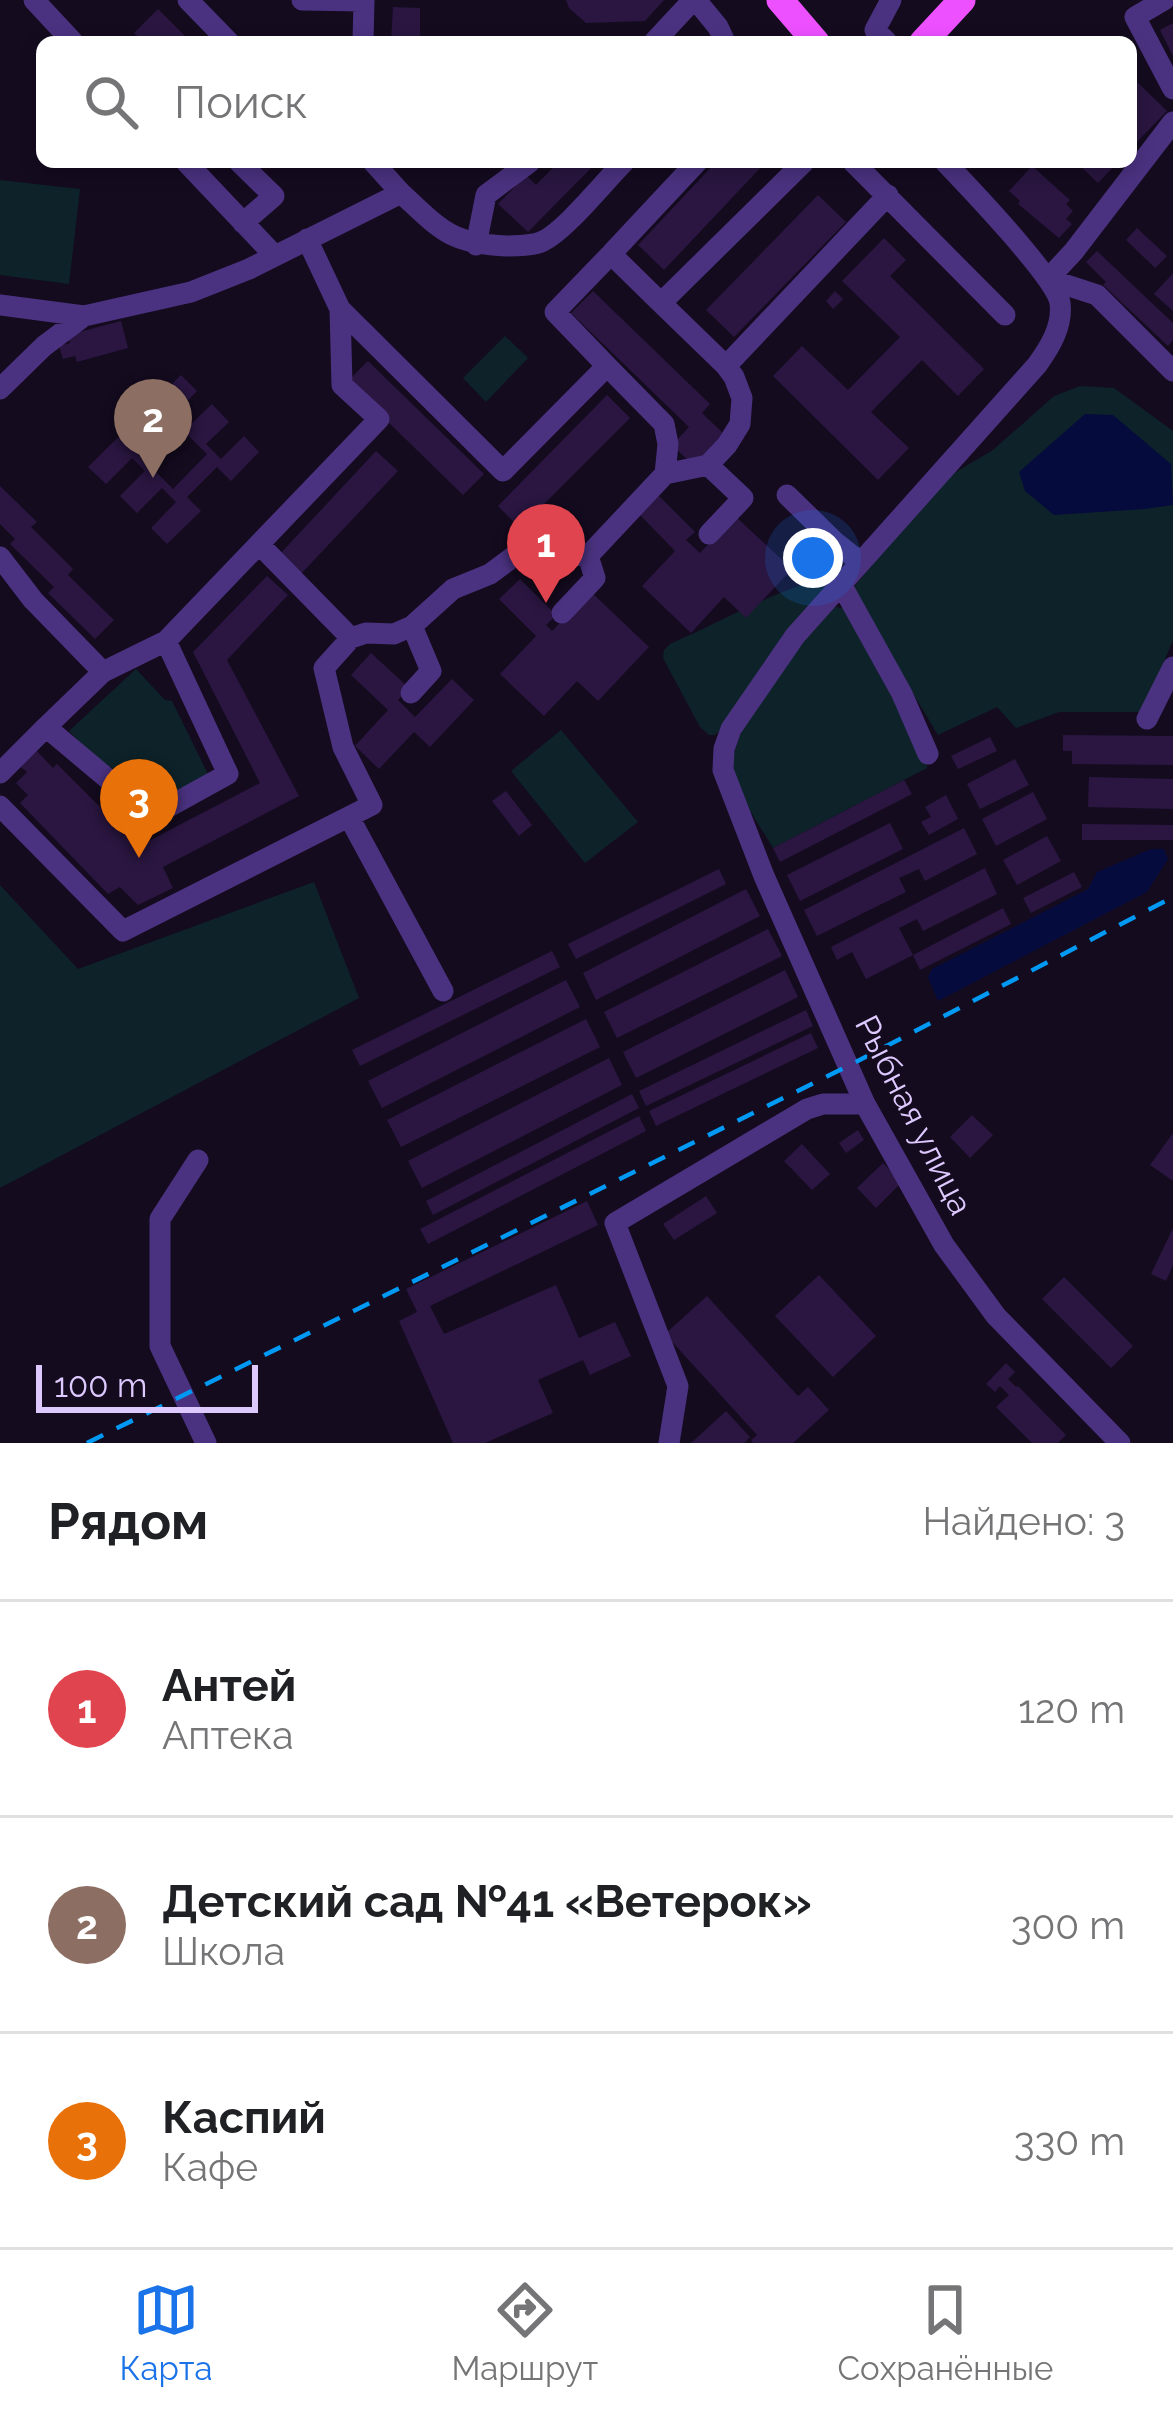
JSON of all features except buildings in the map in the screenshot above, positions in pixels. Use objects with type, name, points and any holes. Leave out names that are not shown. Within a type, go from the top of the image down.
[{"type":"main road","points":[[780,0],[811,36]]},
{"type":"main road","points":[[928,36],[962,0]]},
{"type":"street","points":[[34,0],[67,36]]},
{"type":"street","points":[[302,0],[364,1],[363,36]]},
{"type":"street","points":[[660,36],[694,0],[722,36]]},
{"type":"street","points":[[881,36],[875,30],[891,0]]},
{"type":"street","points":[[1164,0],[1136,17],[1173,89]]},
{"type":"street","points":[[188,1],[223,36]]},
{"type":"street","points":[[1048,279],[1173,122]]},
{"type":"street","points":[[192,168],[274,255]]},
{"type":"street","points":[[243,223],[274,196],[245,168]]},
{"type":"street","points":[[378,168],[454,239],[514,246],[541,242],[558,230],[618,168]]},
{"type":"street","points":[[476,245],[486,195],[522,168]]},
{"type":"street","points":[[665,474],[664,424],[555,312],[691,168]]},
{"type":"street","points":[[661,303],[798,168]]},
{"type":"street","points":[[859,168],[1005,315]]},
{"type":"street","points":[[928,754],[902,694],[841,584],[1037,365],[1053,340],[1060,315],[1057,291],[950,168]]},
{"type":"street","points":[[0,305],[84,316],[190,292],[222,281],[401,193]]},
{"type":"street","points":[[726,366],[888,195]]},
{"type":"street","points":[[307,239],[340,309],[503,471],[607,366]]},
{"type":"street","points":[[588,556],[665,474],[708,465],[740,424],[742,398],[726,366],[611,254]]},
{"type":"street","points":[[1048,279],[1097,295],[1173,371]]},
{"type":"street","points":[[0,773],[104,672],[166,640],[379,419],[342,385],[340,309]]},
{"type":"street","points":[[0,389],[84,316]]},
{"type":"street","points":[[708,465],[743,498],[709,534]]},
{"type":"street","points":[[788,495],[860,562]]},
{"type":"street","points":[[259,544],[351,638]]},
{"type":"street","points":[[0,806],[123,931],[372,806],[343,747],[324,668],[351,638],[394,634],[412,626],[453,589],[490,574],[518,554],[588,556]]},
{"type":"street","points":[[562,613],[595,578],[588,556]]},
{"type":"street","points":[[0,557],[33,600],[104,672]]},
{"type":"street","name":"Рыбная улица","points":[[841,584],[795,636],[738,718],[727,740],[723,770],[764,876],[866,1104],[944,1246],[1023,1346],[1120,1443]]},
{"type":"street","points":[[411,693],[431,670],[412,626]]},
{"type":"street","points":[[46,727],[152,816],[228,774],[166,640]]},
{"type":"street","points":[[1147,719],[1173,668]]},
{"type":"street","points":[[349,817],[443,991]]},
{"type":"street","points":[[669,1443],[679,1386],[615,1223],[807,1109],[823,1104],[866,1104]]},
{"type":"street","points":[[198,1160],[160,1219],[160,1346],[206,1443]]},
{"type":"shaded area","points":[[0,180],[80,189],[69,284],[0,275]]},
{"type":"shaded area","points":[[505,336],[528,358],[486,402],[463,378]]},
{"type":"shaded area","points":[[1080,386],[1114,388],[1173,431],[1173,640],[1143,712],[1059,712],[1016,728],[997,707],[938,735],[853,588],[944,479],[993,450],[1054,396]]},
{"type":"shaded area","points":[[1085,414],[1113,415],[1171,464],[1173,505],[1054,515],[1025,491],[1019,472]]},
{"type":"shaded area","points":[[821,579],[826,587],[722,729],[709,735],[700,727],[663,658],[664,650],[764,600]]},
{"type":"shaded area","points":[[836,607],[843,608],[927,768],[773,848],[741,792],[734,753],[768,687]]},
{"type":"shaded area","points":[[136,669],[165,700],[172,701],[208,774],[156,805],[111,767],[104,767],[69,731]]},
{"type":"shaded area","points":[[561,730],[638,822],[585,863],[511,771]]},
{"type":"shaded area","points":[[1151,849],[1164,849],[1168,859],[1147,892],[938,1001],[928,977],[932,969],[1088,889],[1097,872]]},
{"type":"shaded area","points":[[314,882],[359,998],[0,1188],[0,885],[78,969]]},
{"type":"railway","points":[[87,1443],[848,1066],[1173,897]]},
{"type":"place","name":"Детский сад №41 «Ветерок»","points":[[153,478]]},
{"type":"place","name":"Антей","points":[[546,603]]},
{"type":"place","name":"Каспий","points":[[139,858]]}]
